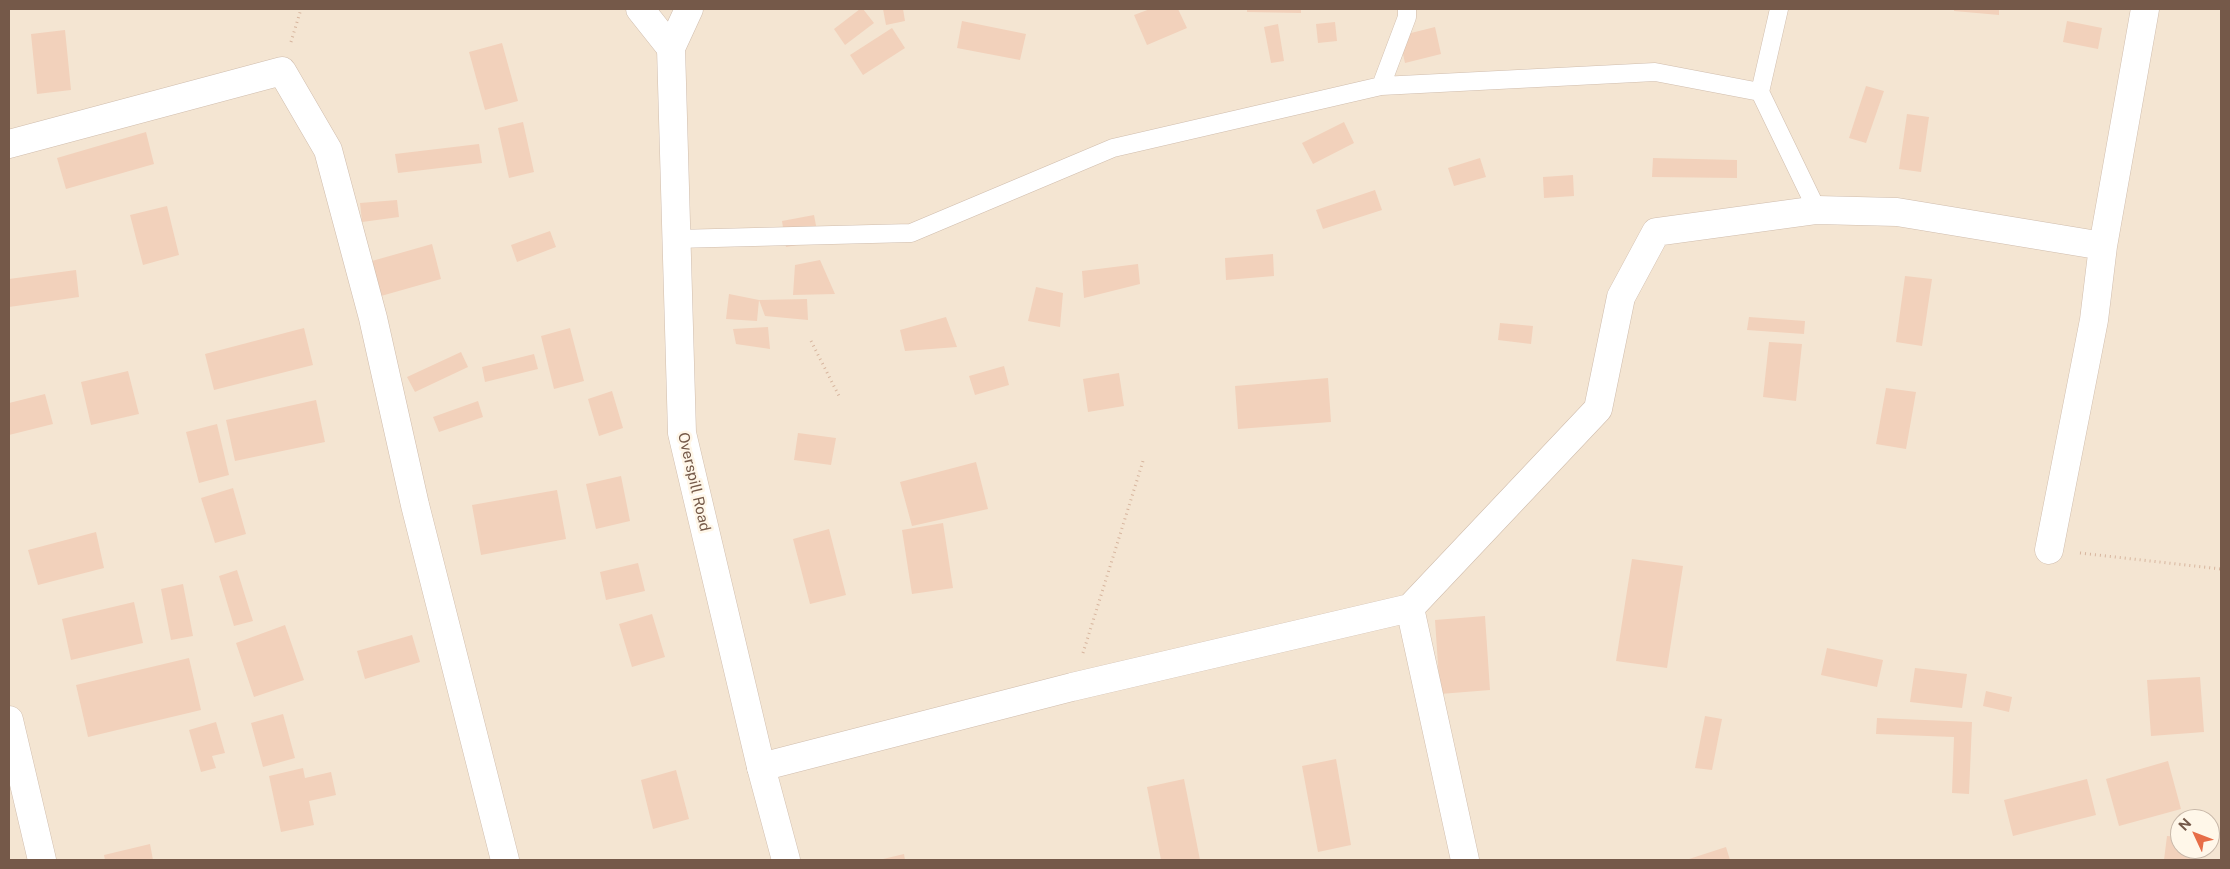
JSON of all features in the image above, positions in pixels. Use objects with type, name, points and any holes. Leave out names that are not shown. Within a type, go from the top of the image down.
[{"type":"street","points":[[640,9],[671,48]]},
{"type":"street","name":"Overspill Road","points":[[689,9],[671,48],[682,433],[761,767],[786,860]]},
{"type":"street","points":[[2049,550],[2094,320],[2103,246],[2145,9]]},
{"type":"street","points":[[9,144],[282,71],[328,150],[373,318],[414,505],[505,860]]},
{"type":"street","points":[[761,767],[1072,687],[1410,608],[1598,408],[1621,297],[1656,232],[1817,210],[1897,212],[2103,246]]},
{"type":"street","points":[[1410,608],[1465,860]]},
{"type":"street","points":[[9,720],[42,860]]},
{"type":"lane","points":[[1381,86],[1407,17],[1407,9]]},
{"type":"lane","points":[[1779,9],[1760,92],[1817,210]]},
{"type":"lane","points":[[676,239],[911,233],[1112,148],[1381,86],[1655,72],[1760,92]]},
{"type":"path","points":[[282,71],[301,9]]},
{"type":"path","points":[[811,341],[840,398]]},
{"type":"path","points":[[1072,687],[1143,461]]},
{"type":"path","points":[[2049,550],[2221,569]]},
{"type":"shaded area","points":[[9,9],[2221,9],[2221,860],[9,860]]},
{"type":"building","points":[[860,9],[863,9],[874,23],[845,45],[834,29]]},
{"type":"building","points":[[883,9],[903,9],[905,21],[886,25]]},
{"type":"building","points":[[1150,9],[1178,9],[1187,28],[1147,45],[1134,15]]},
{"type":"building","points":[[1247,9],[1301,9],[1301,13],[1247,12]]},
{"type":"building","points":[[1954,9],[1999,9],[1999,15],[1954,11]]},
{"type":"building","points":[[962,21],[1026,34],[1020,60],[957,48]]},
{"type":"building","points":[[2067,21],[2102,28],[2098,49],[2063,42]]},
{"type":"building","points":[[1335,22],[1337,41],[1318,43],[1316,24]]},
{"type":"building","points":[[1278,24],[1284,61],[1271,63],[1264,27]]},
{"type":"building","points":[[1435,27],[1441,54],[1405,63],[1399,36]]},
{"type":"building","points":[[892,28],[905,48],[863,75],[850,55]]},
{"type":"building","points":[[65,30],[71,90],[37,94],[31,34]]},
{"type":"building","points":[[502,43],[518,101],[485,110],[469,52]]},
{"type":"building","points":[[1866,86],[1884,91],[1866,143],[1849,138]]},
{"type":"building","points":[[1907,114],[1929,117],[1921,172],[1899,169]]},
{"type":"building","points":[[523,122],[534,172],[509,178],[498,128]]},
{"type":"building","points":[[1344,122],[1354,143],[1313,164],[1302,143]]},
{"type":"building","points":[[146,132],[154,164],[66,189],[57,158]]},
{"type":"building","points":[[479,144],[482,163],[398,173],[395,154]]},
{"type":"building","points":[[1480,158],[1486,177],[1454,186],[1448,168]]},
{"type":"building","points":[[1653,158],[1737,160],[1737,178],[1652,177]]},
{"type":"building","points":[[1573,175],[1574,196],[1544,198],[1543,177]]},
{"type":"building","points":[[1375,190],[1382,210],[1323,229],[1316,210]]},
{"type":"building","points":[[397,200],[399,217],[362,222],[360,203]]},
{"type":"building","points":[[167,206],[179,255],[143,265],[130,215]]},
{"type":"building","points":[[814,215],[819,241],[786,247],[782,221]]},
{"type":"building","points":[[550,231],[556,247],[517,262],[511,245]]},
{"type":"building","points":[[432,244],[441,279],[381,296],[372,261]]},
{"type":"building","points":[[1273,254],[1274,276],[1226,280],[1225,258]]},
{"type":"building","points":[[820,260],[835,294],[793,295],[795,265]]},
{"type":"building","points":[[1138,264],[1140,284],[1084,298],[1082,271]]},
{"type":"building","points":[[76,270],[79,297],[9,307],[9,279]]},
{"type":"building","points":[[1905,276],[1932,279],[1922,346],[1896,342]]},
{"type":"building","points":[[1036,287],[1063,293],[1060,327],[1028,321]]},
{"type":"building","points":[[729,294],[759,300],[757,321],[726,319]]},
{"type":"building","points":[[807,299],[808,320],[765,316],[759,300]]},
{"type":"building","points":[[946,317],[957,347],[905,351],[900,330]]},
{"type":"building","points":[[1749,317],[1805,321],[1804,334],[1747,330]]},
{"type":"building","points":[[1500,323],[1533,326],[1531,344],[1498,340]]},
{"type":"building","points":[[768,327],[770,349],[736,344],[733,329]]},
{"type":"building","points":[[304,328],[313,365],[214,390],[205,354]]},
{"type":"building","points":[[570,328],[584,381],[554,389],[541,336]]},
{"type":"building","points":[[1769,342],[1802,344],[1796,401],[1763,397]]},
{"type":"building","points":[[461,352],[468,367],[415,392],[407,377]]},
{"type":"building","points":[[534,354],[538,369],[485,382],[482,367]]},
{"type":"building","points":[[1004,366],[1009,385],[975,395],[969,376]]},
{"type":"building","points":[[128,371],[139,414],[91,425],[81,382]]},
{"type":"building","points":[[1119,373],[1124,406],[1088,412],[1083,379]]},
{"type":"building","points":[[1328,378],[1331,422],[1238,429],[1235,386]]},
{"type":"building","points":[[1886,388],[1916,392],[1906,449],[1876,444]]},
{"type":"building","points":[[612,391],[623,428],[599,436],[588,399]]},
{"type":"building","points":[[45,394],[53,424],[9,435],[9,403]]},
{"type":"building","points":[[316,400],[325,442],[235,461],[226,420]]},
{"type":"building","points":[[478,401],[483,417],[439,432],[433,417]]},
{"type":"building","points":[[217,424],[229,475],[199,483],[186,432]]},
{"type":"building","points":[[798,433],[836,438],[831,465],[794,460]]},
{"type":"building","points":[[976,462],[988,509],[912,526],[900,482]]},
{"type":"building","points":[[621,476],[630,521],[596,529],[586,484]]},
{"type":"building","points":[[233,488],[246,534],[215,543],[201,498]]},
{"type":"building","points":[[557,490],[566,539],[481,555],[472,505]]},
{"type":"building","points":[[943,523],[953,588],[912,594],[902,530]]},
{"type":"building","points":[[829,529],[846,595],[810,604],[793,539]]},
{"type":"building","points":[[96,532],[104,568],[38,585],[28,550]]},
{"type":"building","points":[[1632,559],[1683,566],[1667,668],[1616,661]]},
{"type":"building","points":[[638,563],[645,591],[606,600],[600,572]]},
{"type":"building","points":[[237,570],[253,621],[234,626],[219,576]]},
{"type":"building","points":[[183,584],[193,636],[171,640],[161,589]]},
{"type":"building","points":[[134,602],[143,643],[71,660],[62,619]]},
{"type":"building","points":[[652,614],[665,657],[632,667],[619,624]]},
{"type":"building","points":[[1485,616],[1490,690],[1440,694],[1435,620]]},
{"type":"building","points":[[285,625],[304,680],[254,697],[236,643]]},
{"type":"building","points":[[412,635],[420,662],[365,679],[357,651]]},
{"type":"building","points":[[1827,648],[1883,660],[1877,687],[1821,675]]},
{"type":"building","points":[[189,658],[201,710],[88,737],[76,685]]},
{"type":"building","points":[[1915,668],[1967,674],[1962,708],[1910,702]]},
{"type":"building","points":[[2200,677],[2204,732],[2151,736],[2147,680]]},
{"type":"building","points":[[1986,691],[2012,697],[2009,712],[1983,706]]},
{"type":"building","points":[[283,714],[295,758],[263,767],[251,723]]},
{"type":"building","points":[[1705,716],[1722,719],[1712,770],[1695,768]]},
{"type":"building","points":[[1877,718],[1972,722],[1969,794],[1952,793],[1954,737],[1876,734]]},
{"type":"building","points":[[216,722],[225,753],[212,756],[216,768],[201,772],[189,730]]},
{"type":"building","points":[[1336,759],[1351,845],[1318,852],[1302,766]]},
{"type":"building","points":[[2168,761],[2181,809],[2170,809],[2170,812],[2119,826],[2106,779]]},
{"type":"building","points":[[303,768],[305,778],[331,772],[336,795],[309,801],[314,825],[281,832],[269,776]]},
{"type":"building","points":[[676,770],[689,819],[653,829],[641,780]]},
{"type":"building","points":[[1184,779],[1200,860],[1161,860],[1147,787]]},
{"type":"building","points":[[2087,779],[2096,815],[2013,836],[2004,800]]},
{"type":"building","points":[[2167,836],[2170,836],[2170,859],[2194,859],[2194,860],[2164,860]]},
{"type":"building","points":[[150,844],[153,860],[105,860],[104,855]]},
{"type":"building","points":[[1726,847],[1730,860],[1686,860]]},
{"type":"building","points":[[904,854],[905,860],[879,860]]}]
